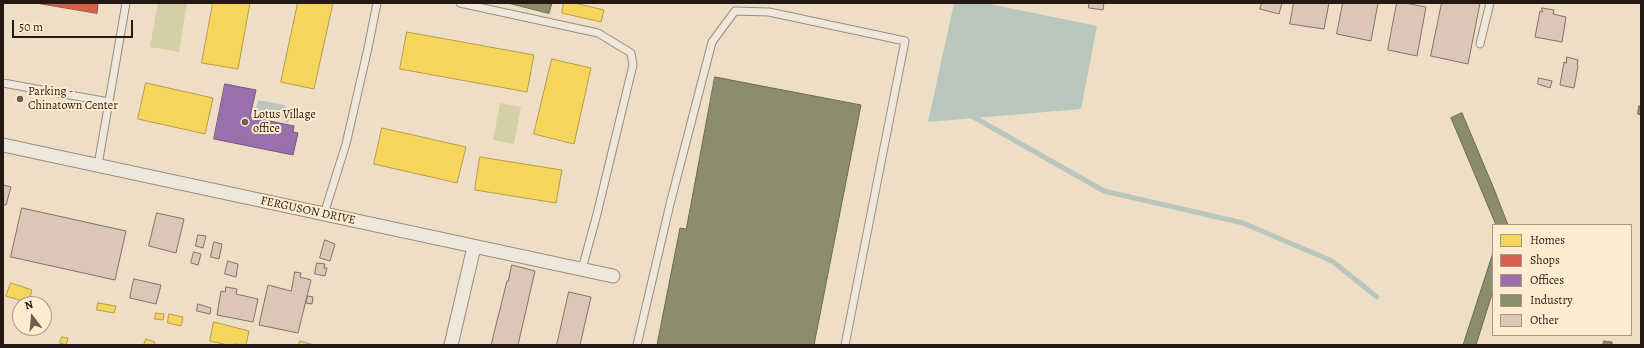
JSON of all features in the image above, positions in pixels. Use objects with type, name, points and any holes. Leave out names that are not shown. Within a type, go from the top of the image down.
[{"type":"street","name":"FERGUSON DRIVE","points":[[3,145],[613,276]]},
{"type":"street","points":[[451,345],[474,247]]},
{"type":"lane","points":[[98,165],[126,3]]},
{"type":"lane","points":[[324,214],[346,144],[377,3]]},
{"type":"lane","points":[[460,3],[598,33],[631,53],[633,65],[597,214],[582,269]]},
{"type":"lane","points":[[1480,44],[1490,3]]},
{"type":"lane","points":[[637,345],[670,204],[712,42],[735,11],[769,12],[905,41],[845,345]]},
{"type":"lane","points":[[3,83],[109,102]]},
{"type":"shaded area","points":[[158,3],[187,3],[179,52],[150,47]]},
{"type":"shaded area","points":[[954,3],[985,3],[1097,26],[1081,109],[928,122]]},
{"type":"shaded area","points":[[258,100],[284,105],[293,118],[286,123],[282,116],[255,112]]},
{"type":"shaded area","points":[[500,103],[521,107],[514,144],[493,140]]},
{"type":"building: Homes","points":[[213,3],[250,3],[238,69],[202,63]]},
{"type":"building: Homes","points":[[298,3],[333,3],[314,89],[281,82]]},
{"type":"building: Homes","points":[[564,3],[574,3],[604,10],[601,22],[562,13]]},
{"type":"building: Homes","points":[[407,32],[534,55],[527,92],[400,69]]},
{"type":"building: Homes","points":[[552,59],[591,68],[574,144],[534,134]]},
{"type":"building: Homes","points":[[146,83],[213,98],[205,134],[138,119]]},
{"type":"building: Homes","points":[[382,128],[466,147],[457,183],[374,164]]},
{"type":"building: Homes","points":[[480,157],[562,170],[556,203],[475,190]]},
{"type":"building: Homes","points":[[11,283],[32,290],[30,296],[12,296],[12,298],[6,296]]},
{"type":"building: Homes","points":[[98,303],[116,306],[114,313],[97,310]]},
{"type":"building: Homes","points":[[156,313],[164,314],[163,320],[155,319]]},
{"type":"building: Homes","points":[[169,314],[183,317],[181,326],[168,323]]},
{"type":"building: Homes","points":[[214,322],[249,331],[246,345],[228,345],[210,341]]},
{"type":"building: Homes","points":[[62,337],[68,338],[66,345],[60,343]]},
{"type":"building: Homes","points":[[146,339],[155,342],[154,345],[144,345]]},
{"type":"building: Homes","points":[[300,341],[314,345],[299,345]]},
{"type":"building: Shops","points":[[36,3],[98,3],[97,13]]},
{"type":"building: Offices","name":"Lotus Village office","points":[[225,84],[256,90],[250,117],[294,126],[293,132],[298,133],[293,155],[214,139]]},
{"type":"building: Industry","points":[[508,3],[552,3],[549,13]]},
{"type":"building: Industry","points":[[715,77],[861,105],[814,345],[657,345],[680,228],[686,229]]},
{"type":"building: Industry","points":[[1639,106],[1641,106],[1641,115],[1638,114]]},
{"type":"building: Industry","points":[[1462,113],[1508,224],[1496,224],[1451,118]]},
{"type":"building: Industry","points":[[1492,256],[1492,294],[1476,345],[1463,345]]},
{"type":"building: Industry","points":[[1604,341],[1612,342],[1612,345],[1603,345]]},
{"type":"building: Other","points":[[1089,3],[1104,3],[1103,10],[1089,8]]},
{"type":"building: Other","points":[[1262,3],[1282,3],[1279,14],[1260,9]]},
{"type":"building: Other","points":[[1294,3],[1329,3],[1324,29],[1290,24]]},
{"type":"building: Other","points":[[1343,3],[1378,3],[1371,41],[1337,34]]},
{"type":"building: Other","points":[[1397,3],[1426,7],[1417,56],[1388,50]]},
{"type":"building: Other","points":[[1442,3],[1480,3],[1468,64],[1431,56]]},
{"type":"building: Other","points":[[1542,8],[1554,10],[1553,14],[1566,17],[1562,42],[1535,37],[1540,11],[1542,12]]},
{"type":"building: Other","points":[[1567,57],[1578,60],[1574,88],[1560,85],[1564,62],[1566,63]]},
{"type":"building: Other","points":[[1539,78],[1552,81],[1550,88],[1538,84]]},
{"type":"building: Other","points":[[3,185],[11,187],[6,205],[3,205]]},
{"type":"building: Other","points":[[22,208],[126,231],[115,280],[11,257]]},
{"type":"building: Other","points":[[157,213],[184,219],[176,253],[149,246]]},
{"type":"building: Other","points":[[198,235],[206,236],[203,248],[196,246]]},
{"type":"building: Other","points":[[325,240],[335,244],[330,261],[320,258]]},
{"type":"building: Other","points":[[214,242],[222,244],[219,259],[211,257]]},
{"type":"building: Other","points":[[194,252],[201,254],[198,265],[191,263]]},
{"type":"building: Other","points":[[228,261],[238,264],[236,277],[225,274]]},
{"type":"building: Other","points":[[317,263],[325,264],[324,268],[327,268],[325,276],[315,274]]},
{"type":"building: Other","points":[[512,265],[535,271],[518,345],[491,345],[507,281]]},
{"type":"building: Other","points":[[295,272],[301,273],[300,277],[311,280],[298,333],[259,325],[268,285],[291,291]]},
{"type":"building: Other","points":[[134,279],[161,285],[156,304],[130,298]]},
{"type":"building: Other","points":[[226,287],[237,289],[236,294],[258,299],[253,322],[217,315],[221,291],[225,292]]},
{"type":"building: Other","points":[[569,292],[591,297],[580,345],[557,345]]},
{"type":"building: Other","points":[[308,296],[313,297],[312,304],[306,303]]},
{"type":"building: Other","points":[[198,304],[211,308],[210,314],[197,311]]},
{"type":"waterway","points":[[970,115],[1104,191],[1243,223],[1332,261],[1377,297]]},
{"type":"place","name":"Parking - Chinatown Center","points":[[20,99]]},
{"type":"place","name":"Lotus Village office","points":[[245,122]]}]
